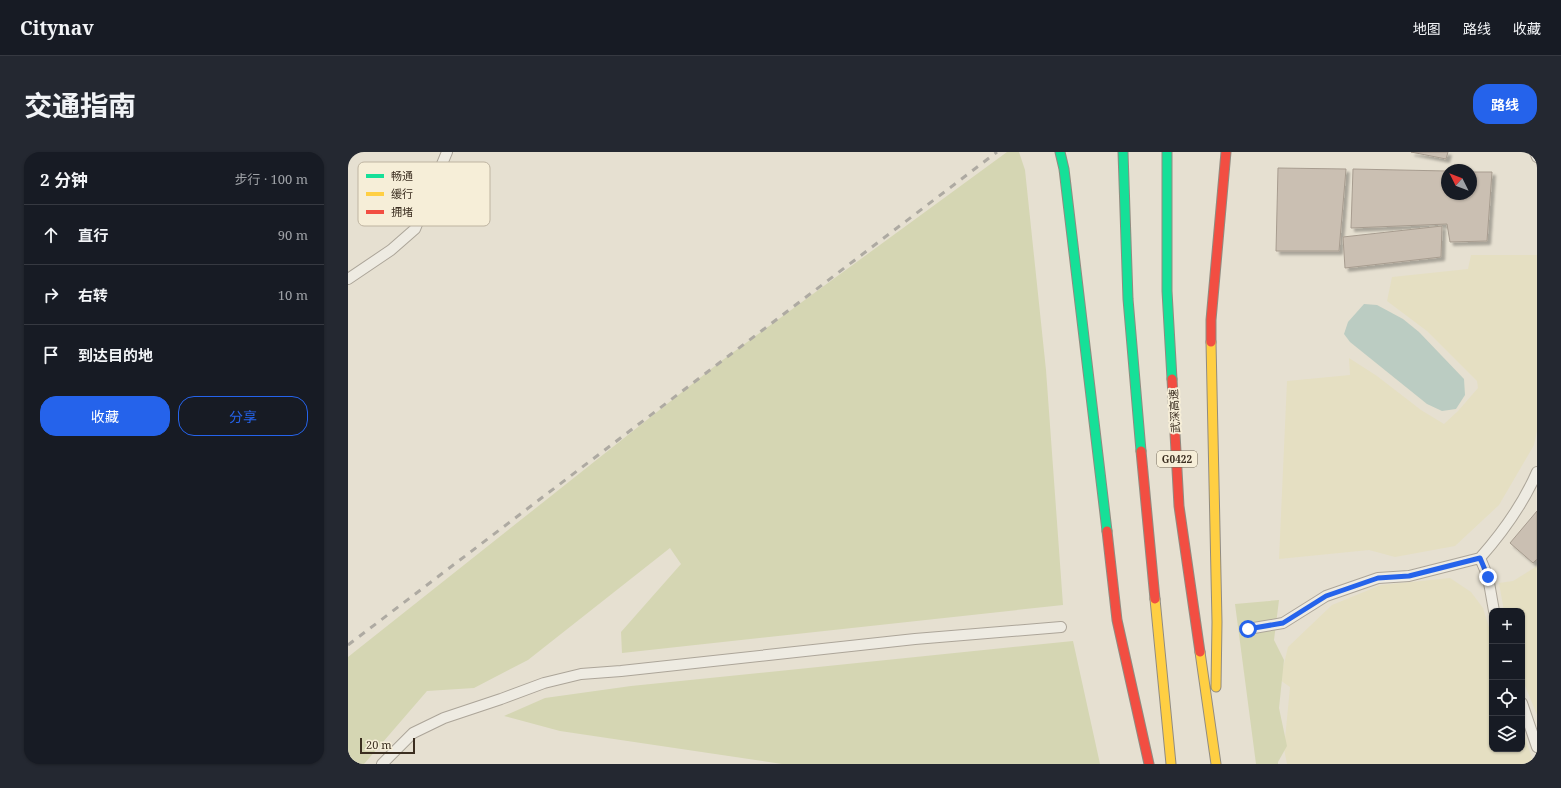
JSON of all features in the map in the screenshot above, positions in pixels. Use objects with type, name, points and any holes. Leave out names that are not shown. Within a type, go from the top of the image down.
[{"type":"highway","points":[[1060,152],[1064,169],[1117,620],[1149,764]]},
{"type":"highway","name":"G0422","points":[[1123,152],[1128,299],[1150,552],[1171,764]]},
{"type":"highway","name":"武深高速","points":[[1167,152],[1167,291],[1179,506],[1216,762]]},
{"type":"highway","points":[[1216,762],[1217,622],[1211,320],[1227,155]]},
{"type":"lane","points":[[443,162],[447,152]]},
{"type":"lane","points":[[1535,152],[1537,157]]},
{"type":"lane","points":[[348,279],[391,250],[415,229],[416,226]]},
{"type":"lane","points":[[1248,629],[1283,623],[1326,596],[1378,578],[1409,576],[1480,558],[1503,532],[1537,472]]},
{"type":"lane","points":[[1480,558],[1488,577],[1493,608]]},
{"type":"lane","points":[[382,764],[414,733],[444,718],[544,683],[581,674],[915,639],[1061,627]]},
{"type":"lane","points":[[1525,712],[1537,747]]},
{"type":"shaded area","points":[[1471,255],[1537,255],[1537,431],[1534,445],[1499,505],[1455,546],[1395,557],[1369,550],[1279,559],[1287,381],[1350,375],[1349,358],[1377,376],[1421,410],[1444,424],[1458,411],[1478,388],[1477,381],[1427,331],[1387,301],[1392,277],[1468,269]]},
{"type":"shaded area","points":[[1364,304],[1377,305],[1403,319],[1419,332],[1464,379],[1465,395],[1456,409],[1442,411],[1427,404],[1350,342],[1344,334],[1348,322]]},
{"type":"shaded area","points":[[1537,566],[1537,715],[1525,685],[1525,608],[1503,608],[1499,583],[1513,581]]},
{"type":"shaded area","points":[[1450,578],[1471,592],[1483,608],[1489,627],[1489,752],[1525,752],[1525,737],[1534,764],[1287,764],[1284,749],[1290,687],[1280,680],[1288,647],[1332,605],[1381,585]]},
{"type":"green space","points":[[1007,152],[1019,152],[1025,170],[1046,370],[1063,605],[622,653],[621,632],[681,564],[670,548],[528,660],[474,688],[427,691],[364,764],[348,764],[348,657],[720,362]]},
{"type":"green space","points":[[1279,600],[1274,640],[1284,660],[1279,708],[1287,746],[1278,764],[1256,764],[1235,604]]},
{"type":"green space","points":[[1073,641],[1100,764],[782,764],[560,731],[504,716],[545,698],[631,686]]},
{"type":"building","points":[[1411,152],[1448,152],[1446,159]]},
{"type":"building","points":[[1278,168],[1346,169],[1339,251],[1276,251]]},
{"type":"building","points":[[1353,169],[1441,171],[1441,200],[1477,200],[1477,172],[1492,172],[1487,241],[1450,242],[1447,224],[1351,228]]},
{"type":"building","points":[[1442,226],[1441,257],[1345,268],[1343,237]]},
{"type":"building","points":[[1537,511],[1537,559],[1533,563],[1510,543]]},
{"type":"railway","points":[[348,645],[997,152]]},
{"type":"traffic: fast","points":[[1060,152],[1064,169],[1107,531]]},
{"type":"traffic: fast","points":[[1123,152],[1128,299],[1141,451]]},
{"type":"traffic: fast","points":[[1167,152],[1167,291],[1172,379]]},
{"type":"traffic: slow","points":[[1211,342],[1217,622],[1216,687]]},
{"type":"traffic: slow","points":[[1155,599],[1171,764]]},
{"type":"traffic: slow","points":[[1200,652],[1216,764]]},
{"type":"traffic: jam","points":[[1211,342],[1211,320],[1226,152]]},
{"type":"traffic: jam","points":[[1172,379],[1179,506],[1200,652]]},
{"type":"traffic: jam","points":[[1141,451],[1155,599]]},
{"type":"traffic: jam","points":[[1107,531],[1117,620],[1149,764]]},
{"type":"route","points":[[1248,629],[1283,623],[1326,596],[1378,578],[1409,576],[1480,558],[1488,577]]}]
